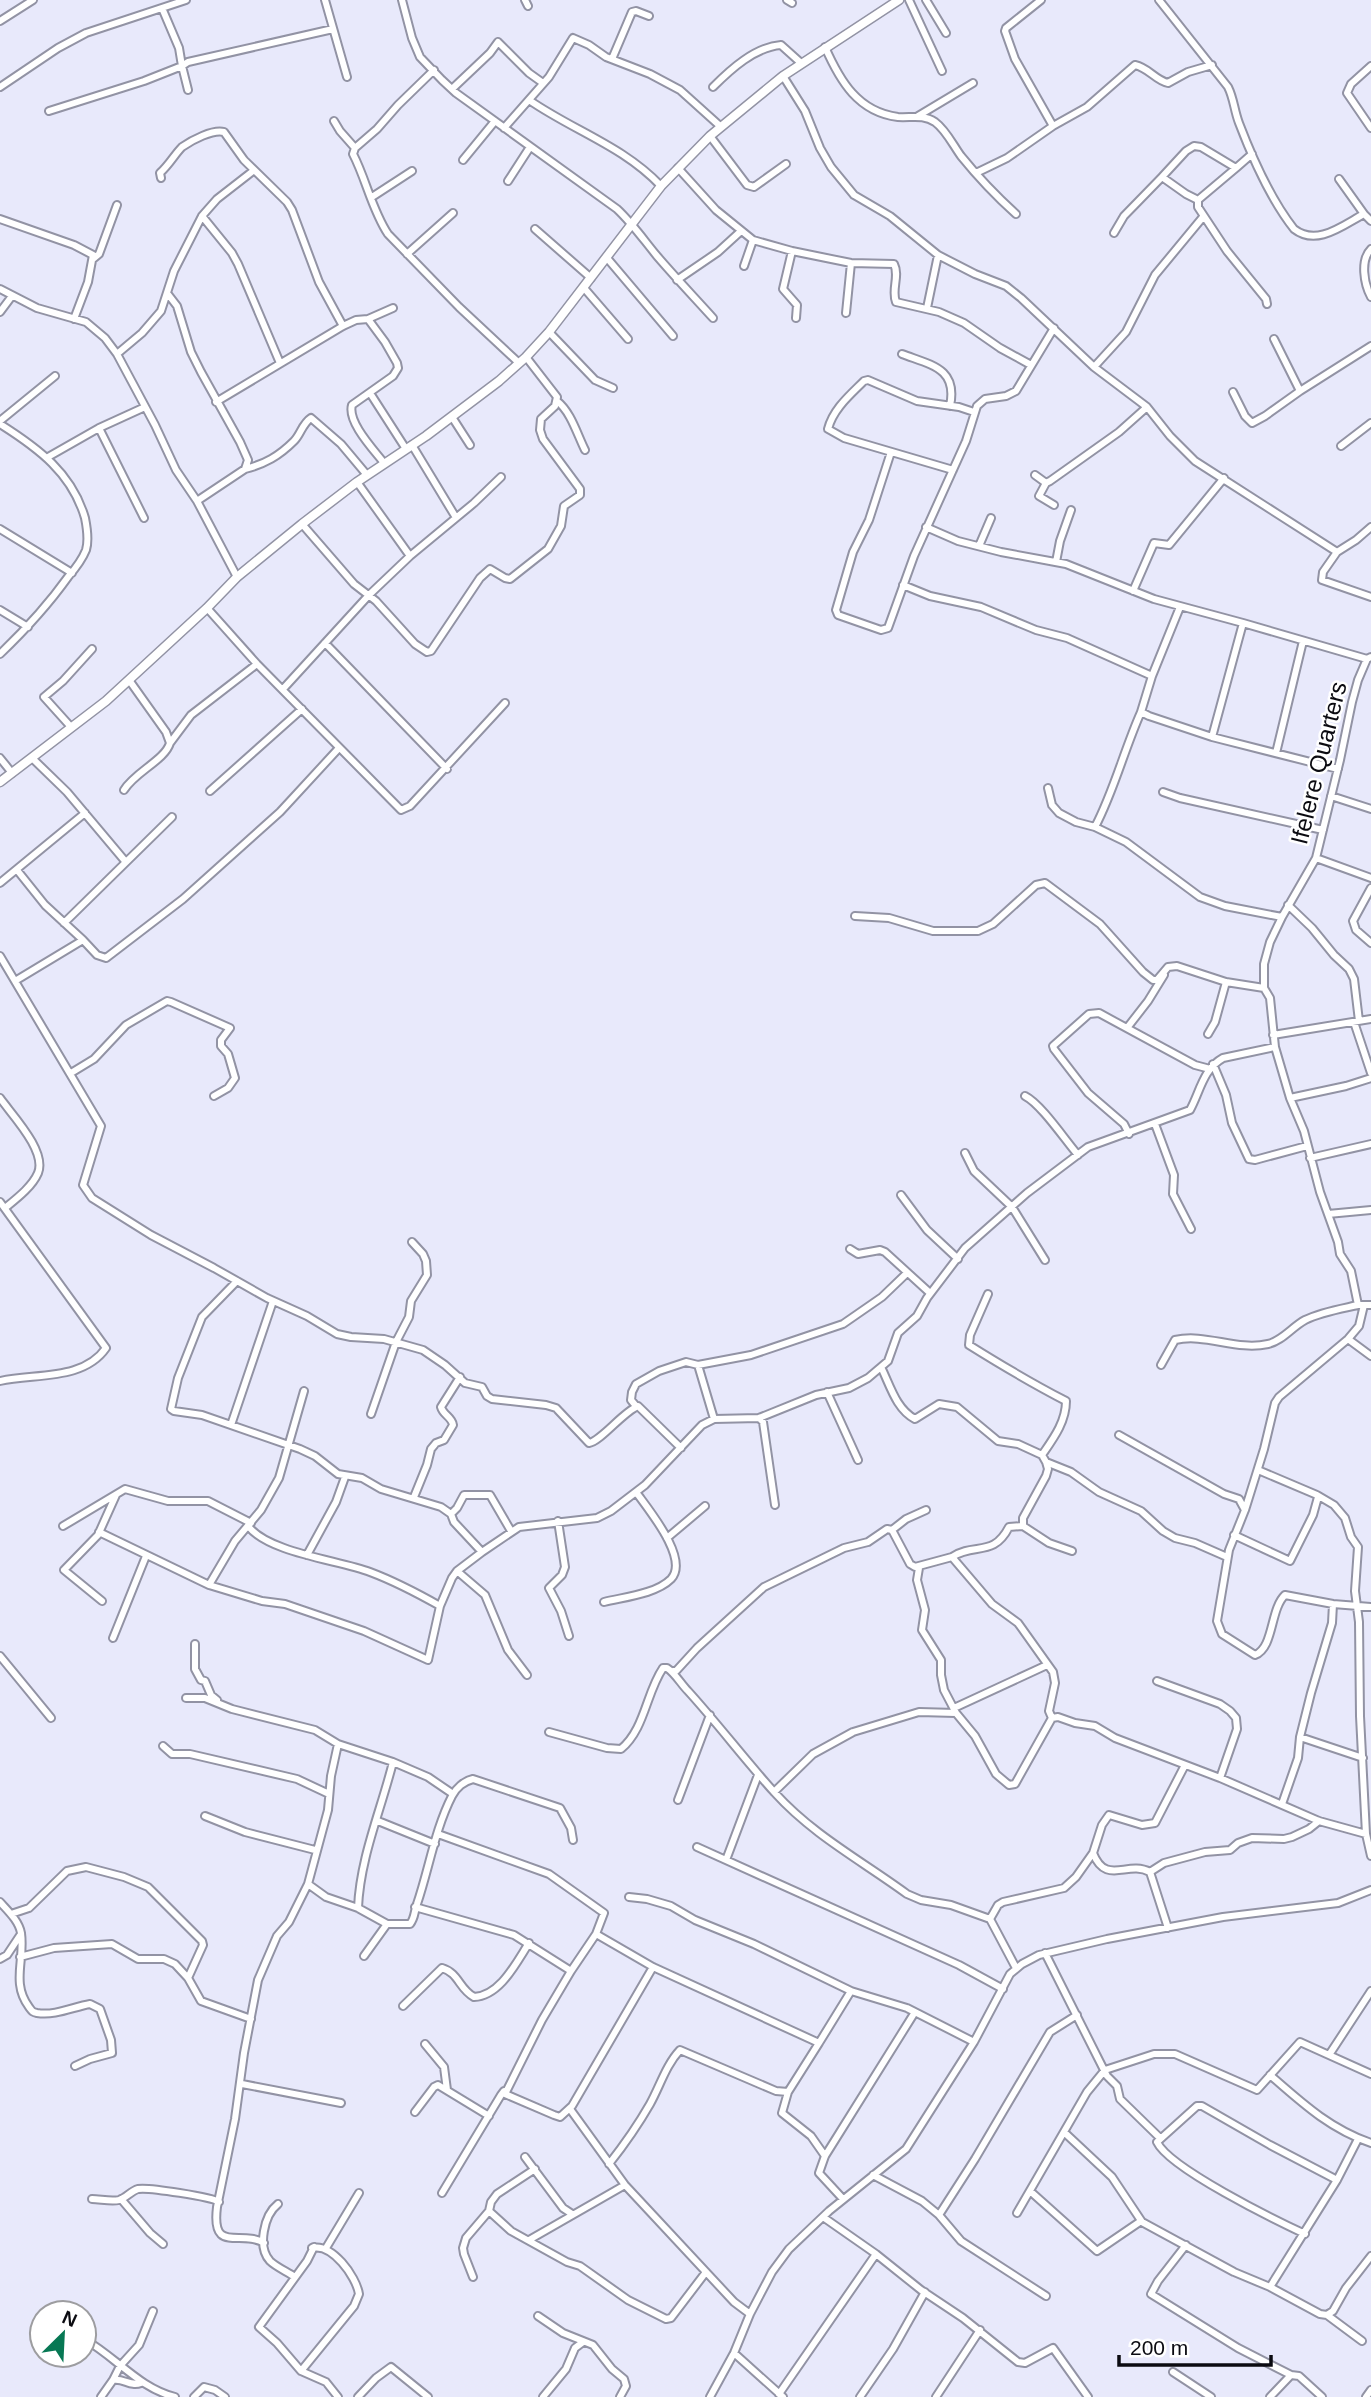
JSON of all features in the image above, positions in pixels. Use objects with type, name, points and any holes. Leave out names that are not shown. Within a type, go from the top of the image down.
[{"type":"main road","points":[[0,782],[129,680],[237,577],[302,524],[499,381],[549,332],[661,186],[719,126],[783,76],[898,0]]},
{"type":"street","points":[[0,21],[33,0]]},
{"type":"street","points":[[0,87],[71,40],[186,0]]},
{"type":"street","points":[[325,0],[347,77]]},
{"type":"street","points":[[402,0],[420,57],[452,89],[604,198],[633,223],[677,280],[713,318]]},
{"type":"street","points":[[909,0],[942,71]]},
{"type":"street","points":[[926,0],[946,33]]},
{"type":"street","points":[[1041,0],[1005,31],[1015,59],[1053,126]]},
{"type":"street","points":[[1159,0],[1228,87],[1235,100],[1238,120],[1264,181],[1289,223],[1304,235],[1328,234],[1364,214]]},
{"type":"street","points":[[162,8],[179,48],[188,90]]},
{"type":"street","points":[[612,60],[632,12],[649,16]]},
{"type":"street","points":[[49,111],[144,81],[207,57],[333,29]]},
{"type":"street","points":[[504,128],[556,66],[573,38],[612,60],[650,74],[680,90],[719,126]]},
{"type":"street","points":[[452,89],[498,42],[542,83]]},
{"type":"street","points":[[713,87],[731,69],[769,47],[781,45],[802,63]]},
{"type":"street","points":[[825,47],[838,76],[861,103],[870,109],[900,117],[918,116],[939,125],[976,173],[1016,214]]},
{"type":"street","points":[[976,173],[1007,158],[1053,126],[1087,107],[1135,65],[1149,70],[1161,81],[1168,83],[1188,72],[1212,65]]},
{"type":"street","points":[[1371,65],[1351,84],[1347,93],[1371,128]]},
{"type":"street","points":[[434,70],[355,148],[353,154],[383,226],[467,315],[522,360],[557,397],[584,450]]},
{"type":"street","points":[[783,76],[805,111],[820,148],[847,188],[864,202],[899,223],[938,256],[1006,286],[1094,367],[1147,407],[1184,452],[1337,552]]},
{"type":"street","points":[[918,116],[973,83]]},
{"type":"street","points":[[529,100],[552,116],[625,154],[661,186]]},
{"type":"street","points":[[334,121],[355,148]]},
{"type":"street","points":[[463,160],[495,121]]},
{"type":"street","points":[[160,177],[160,173],[182,148],[219,131],[224,132],[233,148],[253,171],[267,181],[292,209],[319,282],[343,326]]},
{"type":"street","points":[[710,136],[751,187],[786,164]]},
{"type":"street","points":[[1114,233],[1124,216],[1186,151],[1194,146],[1236,168]]},
{"type":"street","points":[[508,181],[530,147]]},
{"type":"street","points":[[1252,154],[1198,200],[1198,207],[1239,267],[1261,291],[1267,304]]},
{"type":"street","points":[[678,168],[716,210],[753,240],[851,263],[894,264],[897,268],[895,301],[899,304],[927,309],[973,327],[1000,348],[1031,365]]},
{"type":"street","points":[[117,354],[161,311],[173,271],[202,216],[218,199],[253,171]]},
{"type":"street","points":[[372,197],[412,171]]},
{"type":"street","points":[[1162,177],[1198,200]]},
{"type":"street","points":[[1339,179],[1371,221]]},
{"type":"street","points":[[93,259],[99,254],[117,205]]},
{"type":"street","points":[[407,254],[453,213]]},
{"type":"street","points":[[202,216],[238,264],[280,363]]},
{"type":"street","points":[[1094,367],[1126,332],[1155,275],[1203,217]]},
{"type":"street","points":[[0,219],[89,251],[93,255],[88,282],[74,319]]},
{"type":"street","points":[[535,229],[591,278]]},
{"type":"street","points":[[677,280],[718,252],[741,231]]},
{"type":"street","points":[[744,266],[753,240]]},
{"type":"street","points":[[1371,249],[1365,257],[1367,288],[1371,298]]},
{"type":"street","points":[[792,251],[783,289],[797,305],[796,317]]},
{"type":"street","points":[[927,309],[938,256]]},
{"type":"street","points":[[607,258],[673,335]]},
{"type":"street","points":[[846,313],[851,263]]},
{"type":"street","points":[[584,288],[628,339]]},
{"type":"street","points":[[0,289],[37,308],[86,322],[117,354],[176,470],[197,501],[237,577]]},
{"type":"street","points":[[167,293],[177,306],[191,352],[246,454],[248,460],[245,469]]},
{"type":"street","points":[[0,312],[12,296]]},
{"type":"street","points":[[216,402],[343,326],[356,320],[369,319],[393,308]]},
{"type":"street","points":[[369,319],[398,365],[393,376],[352,405],[351,411],[355,424],[384,463]]},
{"type":"street","points":[[891,452],[869,520],[853,552],[836,613],[885,630],[980,401],[1006,396],[1016,391],[1054,328]]},
{"type":"street","points":[[549,332],[595,380],[613,388]]},
{"type":"street","points":[[1273,339],[1300,391]]},
{"type":"street","points":[[1234,392],[1245,416],[1252,423],[1371,346]]},
{"type":"street","points":[[902,354],[938,368],[946,374],[953,392],[950,405]]},
{"type":"street","points":[[0,654],[28,627],[72,573],[87,548],[87,527],[80,502],[65,477],[48,457],[0,422],[55,376]]},
{"type":"street","points":[[953,470],[844,438],[828,429],[839,407],[864,381],[871,381],[891,392],[917,401],[950,405],[974,412]]},
{"type":"street","points":[[370,393],[455,516]]},
{"type":"street","points":[[302,524],[354,584],[369,595],[415,645],[427,652],[431,651],[487,570],[492,569],[510,579],[548,549],[561,526],[564,506],[575,500],[580,493],[543,439],[540,430],[541,419],[557,401]]},
{"type":"street","points":[[48,457],[99,428],[145,407]]},
{"type":"street","points":[[1054,505],[1039,496],[1046,483],[1119,432],[1147,407]]},
{"type":"street","points":[[452,417],[470,445]]},
{"type":"street","points":[[197,501],[245,469],[263,465],[279,455],[311,418],[344,447],[368,475]]},
{"type":"street","points":[[1341,446],[1371,423]]},
{"type":"street","points":[[99,428],[144,518]]},
{"type":"street","points":[[1035,475],[1046,483]]},
{"type":"street","points":[[283,689],[369,595],[501,477]]},
{"type":"street","points":[[1133,591],[1154,543],[1169,545],[1224,478]]},
{"type":"street","points":[[357,482],[410,556]]},
{"type":"street","points":[[1056,562],[1071,510]]},
{"type":"street","points":[[979,546],[992,518]]},
{"type":"street","points":[[926,527],[958,541],[1017,556],[1056,562],[1180,607],[1369,658]]},
{"type":"street","points":[[1371,527],[1337,552],[1323,572],[1322,580],[1371,597]]},
{"type":"street","points":[[0,529],[72,573]]},
{"type":"street","points":[[904,585],[930,596],[974,605],[1036,630],[1067,638],[1152,676]]},
{"type":"street","points":[[1095,827],[1119,773],[1152,676],[1180,607]]},
{"type":"street","points":[[207,608],[257,664],[401,810],[410,807],[505,704]]},
{"type":"street","points":[[0,610],[28,627]]},
{"type":"street","points":[[1212,737],[1243,623]]},
{"type":"street","points":[[1276,753],[1303,641]]},
{"type":"street","points":[[325,643],[447,769]]},
{"type":"street","points":[[71,727],[44,698],[92,649]]},
{"type":"street","name":"Ifelere Quarters","points":[[1364,1305],[1351,1271],[1340,1254],[1290,1098],[1275,1047],[1270,998],[1264,988],[1266,955],[1288,905],[1316,858],[1352,702],[1369,658]]},
{"type":"street","points":[[124,790],[133,777],[167,750],[191,715],[257,664]]},
{"type":"street","points":[[129,680],[166,732],[170,743]]},
{"type":"street","points":[[210,791],[302,709]]},
{"type":"street","points":[[1141,712],[1212,737],[1338,769]]},
{"type":"street","points":[[17,870],[38,897],[103,958],[183,899],[279,812],[339,748]]},
{"type":"street","points":[[0,758],[12,773]]},
{"type":"street","points":[[32,758],[67,792],[125,861]]},
{"type":"street","points":[[1048,788],[1052,804],[1059,813],[1076,822],[1095,827],[1140,851],[1200,897],[1225,906],[1282,917]]},
{"type":"street","points":[[1163,792],[1323,830]]},
{"type":"street","points":[[1331,796],[1371,809]]},
{"type":"street","points":[[0,883],[85,813]]},
{"type":"street","points":[[64,923],[172,817]]},
{"type":"street","points":[[1316,858],[1371,878]]},
{"type":"street","points":[[855,916],[889,918],[933,931],[978,931],[993,924],[1036,885],[1045,883],[1100,924],[1148,977],[1157,980],[1165,972]]},
{"type":"street","points":[[1371,888],[1353,921],[1356,930],[1371,943]]},
{"type":"street","points":[[1288,905],[1349,969],[1354,979],[1357,1022],[1371,1073]]},
{"type":"street","points":[[15,981],[83,940]]},
{"type":"street","points":[[0,956],[101,1126],[101,1133],[85,1171],[83,1185],[87,1193],[151,1235],[342,1337],[372,1337],[430,1353],[469,1385],[482,1387],[492,1399],[556,1408],[589,1443],[595,1442],[636,1406]]},
{"type":"street","points":[[1127,1028],[1148,1001],[1168,967],[1177,966],[1226,982],[1264,988]]},
{"type":"street","points":[[1208,1034],[1215,1023],[1226,982]]},
{"type":"street","points":[[71,1073],[94,1059],[126,1025],[171,1002],[230,1028],[221,1040],[221,1046],[228,1054],[235,1078],[228,1088],[215,1096]]},
{"type":"street","points":[[1129,1134],[1124,1124],[1088,1093],[1053,1046],[1089,1014],[1096,1012],[1195,1065],[1211,1067]]},
{"type":"street","points":[[1273,1035],[1371,1019]]},
{"type":"street","points":[[99,1532],[209,1585],[262,1601],[285,1604],[364,1631],[428,1660],[440,1606],[452,1578],[457,1571],[511,1531],[529,1525],[601,1517],[636,1492],[702,1425],[714,1419],[759,1418],[827,1392],[849,1388],[868,1378],[890,1356],[898,1333],[916,1315],[968,1244],[1027,1193],[1088,1147],[1189,1110],[1211,1067],[1223,1058],[1275,1047]]},
{"type":"street","points":[[1211,1067],[1226,1095],[1233,1123],[1249,1159],[1255,1160],[1307,1146]]},
{"type":"street","points":[[1290,1098],[1371,1079]]},
{"type":"street","points":[[1025,1096],[1039,1105],[1078,1155]]},
{"type":"street","points":[[0,1098],[36,1149],[40,1165],[32,1183],[2,1205],[106,1349],[83,1368],[0,1381]]},
{"type":"street","points":[[1155,1124],[1174,1175],[1173,1194],[1191,1229]]},
{"type":"street","points":[[1310,1158],[1371,1144]]},
{"type":"street","points":[[965,1153],[974,1171],[1012,1208],[1045,1260]]},
{"type":"street","points":[[901,1195],[927,1230],[958,1259]]},
{"type":"street","points":[[1328,1214],[1371,1210]]},
{"type":"street","points":[[372,1413],[396,1342],[409,1317],[411,1301],[426,1275],[426,1261],[412,1242]]},
{"type":"street","points":[[850,1249],[858,1254],[880,1250],[885,1252],[930,1293]]},
{"type":"street","points":[[618,1420],[636,1384],[659,1371],[686,1362],[698,1365],[751,1355],[843,1324],[873,1304],[907,1273]]},
{"type":"street","points":[[237,1280],[202,1317],[178,1378],[170,1407],[174,1411],[202,1415],[308,1452],[345,1477],[356,1476],[381,1489],[441,1507],[451,1514],[454,1522],[482,1552]]},
{"type":"street","points":[[988,1294],[970,1335],[969,1345],[1019,1374],[1026,1381],[1066,1401],[1063,1418],[1054,1439],[1042,1455]]},
{"type":"street","points":[[231,1425],[273,1301]]},
{"type":"street","points":[[1161,1365],[1175,1340],[1202,1339],[1248,1347],[1271,1343],[1317,1315],[1364,1305],[1359,1326],[1348,1339],[1276,1400],[1258,1470],[1227,1557],[1218,1626],[1222,1634],[1252,1654],[1258,1654],[1284,1595],[1333,1604],[1371,1606]]},
{"type":"street","points":[[1348,1339],[1371,1356]]},
{"type":"street","points":[[698,1365],[714,1419]]},
{"type":"street","points":[[881,1367],[896,1399],[911,1417],[915,1419],[939,1405],[957,1407],[998,1441],[1018,1444],[1042,1455],[1048,1469],[1023,1518],[1023,1526]]},
{"type":"street","points":[[414,1497],[428,1465],[431,1449],[444,1440],[453,1425],[441,1407],[460,1377]]},
{"type":"street","points":[[209,1585],[235,1541],[249,1525],[279,1478],[304,1391]]},
{"type":"street","points":[[827,1392],[858,1460]]},
{"type":"street","points":[[631,1396],[636,1406],[681,1448]]},
{"type":"street","points":[[759,1418],[762,1422],[775,1506]]},
{"type":"street","points":[[1119,1435],[1224,1494],[1239,1499],[1245,1510]]},
{"type":"street","points":[[1046,1462],[1071,1472],[1099,1492],[1128,1504],[1175,1538],[1195,1543],[1227,1557]]},
{"type":"street","points":[[1258,1470],[1334,1505],[1345,1518],[1351,1537],[1359,1547],[1356,1606],[1359,1622],[1360,1716],[1366,1834],[1371,1856]]},
{"type":"street","points":[[307,1555],[345,1477]]},
{"type":"street","points":[[62,1526],[125,1489],[168,1501],[208,1501],[249,1525],[256,1535],[307,1555],[370,1572],[414,1591],[440,1606]]},
{"type":"street","points":[[604,1602],[645,1592],[670,1579],[674,1574],[676,1560],[667,1538],[636,1492]]},
{"type":"street","points":[[102,1601],[64,1570],[99,1532],[117,1493]]},
{"type":"street","points":[[451,1514],[464,1495],[491,1495],[511,1531]]},
{"type":"street","points":[[1234,1535],[1290,1561],[1313,1515],[1318,1497]]},
{"type":"street","points":[[667,1538],[705,1506]]},
{"type":"street","points":[[549,1732],[620,1750],[626,1745],[643,1714],[662,1670],[665,1668],[676,1671],[756,1594],[774,1580],[844,1548],[868,1542],[887,1529],[892,1530],[906,1519],[926,1510]]},
{"type":"street","points":[[558,1521],[565,1567],[549,1588],[561,1611],[569,1636]]},
{"type":"street","points":[[892,1530],[910,1564],[919,1568],[966,1551],[993,1547],[1009,1527],[1023,1526],[1049,1543],[1072,1551]]},
{"type":"street","points":[[113,1638],[146,1556]]},
{"type":"street","points":[[919,1568],[917,1580],[925,1610],[922,1630],[941,1660],[944,1690],[955,1711],[975,1736],[996,1774],[1009,1785],[1015,1784],[1052,1718],[1049,1706],[1055,1682],[1053,1672],[1018,1623],[992,1604],[952,1557]]},
{"type":"street","points":[[457,1571],[485,1595],[508,1650],[527,1675]]},
{"type":"street","points":[[1282,1804],[1298,1758],[1300,1737],[1332,1623],[1333,1604]]},
{"type":"street","points":[[195,1644],[195,1669],[201,1680],[205,1681],[211,1695],[222,1705]]},
{"type":"street","points":[[0,1656],[51,1718]]},
{"type":"street","points":[[774,1793],[813,1754],[853,1732],[919,1712],[955,1711],[1047,1665]]},
{"type":"street","points":[[673,1671],[758,1775],[803,1821],[907,1894],[921,1900],[951,1905],[990,1919],[1016,1968]]},
{"type":"street","points":[[1157,1681],[1220,1704],[1236,1718],[1237,1730],[1220,1778]]},
{"type":"street","points":[[186,1698],[205,1698],[315,1730],[338,1744],[428,1777],[453,1794]]},
{"type":"street","points":[[678,1800],[710,1715]]},
{"type":"street","points":[[1052,1718],[1095,1726],[1115,1738],[1220,1778],[1320,1821],[1366,1834]]},
{"type":"street","points":[[1300,1737],[1363,1758]]},
{"type":"street","points":[[264,2243],[258,2240],[233,2240],[219,2232],[215,2222],[242,2084],[244,2053],[258,1980],[275,1940],[289,1922],[308,1884],[328,1810],[331,1776],[338,1744]]},
{"type":"street","points":[[163,1746],[172,1754],[190,1754],[297,1779],[329,1794]]},
{"type":"street","points":[[358,1908],[372,1835],[393,1762]]},
{"type":"street","points":[[990,1919],[998,1905],[1003,1902],[1064,1888],[1076,1877],[1093,1853],[1102,1825],[1109,1815],[1142,1825],[1155,1824],[1185,1765]]},
{"type":"street","points":[[726,1860],[758,1775]]},
{"type":"street","points":[[308,1884],[326,1896],[358,1908],[387,1924],[410,1924],[453,1794],[472,1779],[558,1807],[564,1811],[573,1840]]},
{"type":"street","points":[[205,1816],[233,1828],[316,1850]]},
{"type":"street","points":[[378,1821],[435,1844]]},
{"type":"street","points":[[1150,1872],[1164,1863],[1230,1850],[1238,1843],[1252,1838],[1293,1837],[1320,1821]]},
{"type":"street","points":[[438,1834],[549,1874],[604,1913],[596,1934],[542,2020],[505,2094]]},
{"type":"street","points":[[696,1847],[958,1965],[1003,1989]]},
{"type":"street","points":[[1093,1853],[1097,1863],[1108,1870],[1134,1868],[1150,1872],[1168,1928]]},
{"type":"street","points":[[11,1914],[29,1908],[70,1870],[86,1867],[124,1877],[148,1887],[202,1941],[203,1945],[188,1978]]},
{"type":"street","points":[[710,2397],[772,2272],[789,2249],[823,2217],[909,2145],[974,2042],[1010,1974],[1016,1968],[1030,1958],[1045,1953],[1223,1917],[1338,1903],[1371,1890]]},
{"type":"street","points":[[629,1897],[658,1901],[671,1906],[695,1920],[754,1944],[851,1990],[915,2012],[974,2042]]},
{"type":"street","points":[[0,1902],[11,1914],[21,1933],[19,1984],[22,1997],[32,2011],[64,2011],[90,2004],[100,2009],[111,2040],[112,2053],[75,2066]]},
{"type":"street","points":[[415,1907],[492,1927],[529,1943],[571,1970]]},
{"type":"street","points":[[364,1956],[387,1924]]},
{"type":"street","points":[[0,1959],[7,1955],[21,1933]]},
{"type":"street","points":[[596,1934],[653,1967],[819,2043]]},
{"type":"street","points":[[403,2006],[442,1968],[455,1975],[464,1991],[474,1997],[490,1994],[529,1943]]},
{"type":"street","points":[[20,1957],[54,1948],[112,1944],[138,1959],[168,1960],[188,1978],[201,2001],[251,2019]]},
{"type":"street","points":[[1045,1953],[1105,2070],[1117,2086],[1120,2099],[1160,2138]]},
{"type":"street","points":[[442,2193],[504,2091],[505,2094],[560,2117],[570,2109],[653,1967]]},
{"type":"street","points":[[825,2156],[811,2136],[782,2113],[788,2092],[851,1990]]},
{"type":"street","points":[[1329,2055],[1371,1991]]},
{"type":"street","points":[[843,2199],[819,2173],[825,2156],[915,2012]]},
{"type":"street","points":[[939,2215],[1050,2032],[1077,2015]]},
{"type":"street","points":[[1017,2213],[1087,2092],[1105,2070],[1154,2054],[1175,2054],[1257,2090],[1300,2042],[1371,2074]]},
{"type":"street","points":[[425,2044],[444,2067],[447,2090]]},
{"type":"street","points":[[609,2164],[646,2110],[670,2063],[680,2050],[776,2091],[788,2092]]},
{"type":"street","points":[[1270,2075],[1314,2114],[1358,2139],[1371,2143]]},
{"type":"street","points":[[242,2084],[341,2103]]},
{"type":"street","points":[[415,2112],[438,2085],[489,2116]]},
{"type":"street","points":[[1304,2234],[1241,2203],[1209,2183],[1158,2146],[1157,2142],[1197,2106],[1202,2106],[1270,2146],[1337,2180]]},
{"type":"street","points":[[570,2109],[625,2185],[734,2302],[750,2314]]},
{"type":"street","points":[[1065,2133],[1112,2177],[1141,2221],[1234,2272],[1326,2315],[1362,2341]]},
{"type":"street","points":[[1270,2287],[1337,2180],[1358,2139]]},
{"type":"street","points":[[525,2157],[563,2208],[572,2214]]},
{"type":"street","points":[[473,2277],[464,2254],[463,2243],[489,2211],[497,2194],[535,2169]]},
{"type":"street","points":[[873,2175],[922,2201],[939,2215],[961,2241],[1046,2296]]},
{"type":"street","points":[[529,2240],[625,2185]]},
{"type":"street","points":[[92,2199],[121,2199],[136,2190],[151,2189],[213,2197],[219,2202]]},
{"type":"street","points":[[1030,2191],[1097,2251],[1141,2221]]},
{"type":"street","points":[[326,2248],[359,2193]]},
{"type":"street","points":[[121,2199],[163,2244]]},
{"type":"street","points":[[278,2204],[267,2218],[264,2243],[269,2260],[295,2277]]},
{"type":"street","points":[[489,2211],[511,2231],[567,2262],[580,2266],[628,2300],[666,2319],[671,2318],[706,2272]]},
{"type":"street","points":[[823,2217],[980,2330],[1022,2364],[1052,2348],[1088,2397]]},
{"type":"street","points":[[1186,2245],[1158,2281],[1152,2294],[1238,2348],[1291,2375],[1299,2376],[1322,2397]]},
{"type":"street","points":[[301,2371],[354,2306],[359,2294],[355,2282],[326,2248],[319,2247],[314,2247],[312,2248],[314,2247],[307,2261],[258,2326],[301,2371],[326,2382],[338,2397]]},
{"type":"street","points":[[734,2353],[781,2395],[876,2254]]},
{"type":"street","points":[[1326,2315],[1333,2311],[1346,2288],[1371,2256]]},
{"type":"street","points":[[1362,2270],[1371,2275]]},
{"type":"street","points":[[860,2397],[893,2350],[925,2292]]},
{"type":"street","points":[[101,2397],[114,2380],[120,2366],[144,2336],[153,2311]]},
{"type":"street","points":[[538,2316],[573,2338],[593,2345],[612,2369],[624,2379],[626,2386],[620,2397]]},
{"type":"street","points":[[936,2397],[980,2330]]},
{"type":"street","points":[[573,2338],[575,2348]]},
{"type":"street","points":[[543,2397],[566,2369],[575,2348],[583,2342]]},
{"type":"street","points":[[98,2347],[141,2383],[175,2397]]},
{"type":"street","points":[[358,2397],[391,2367],[428,2397]]},
{"type":"street","points":[[1173,2372],[1211,2397]]},
{"type":"street","points":[[1270,2397],[1291,2375]]},
{"type":"street","points":[[114,2380],[132,2385],[141,2383]]},
{"type":"street","points":[[194,2397],[204,2387],[225,2397]]},
{"type":"street","points":[[1366,2397],[1371,2390]]}]
